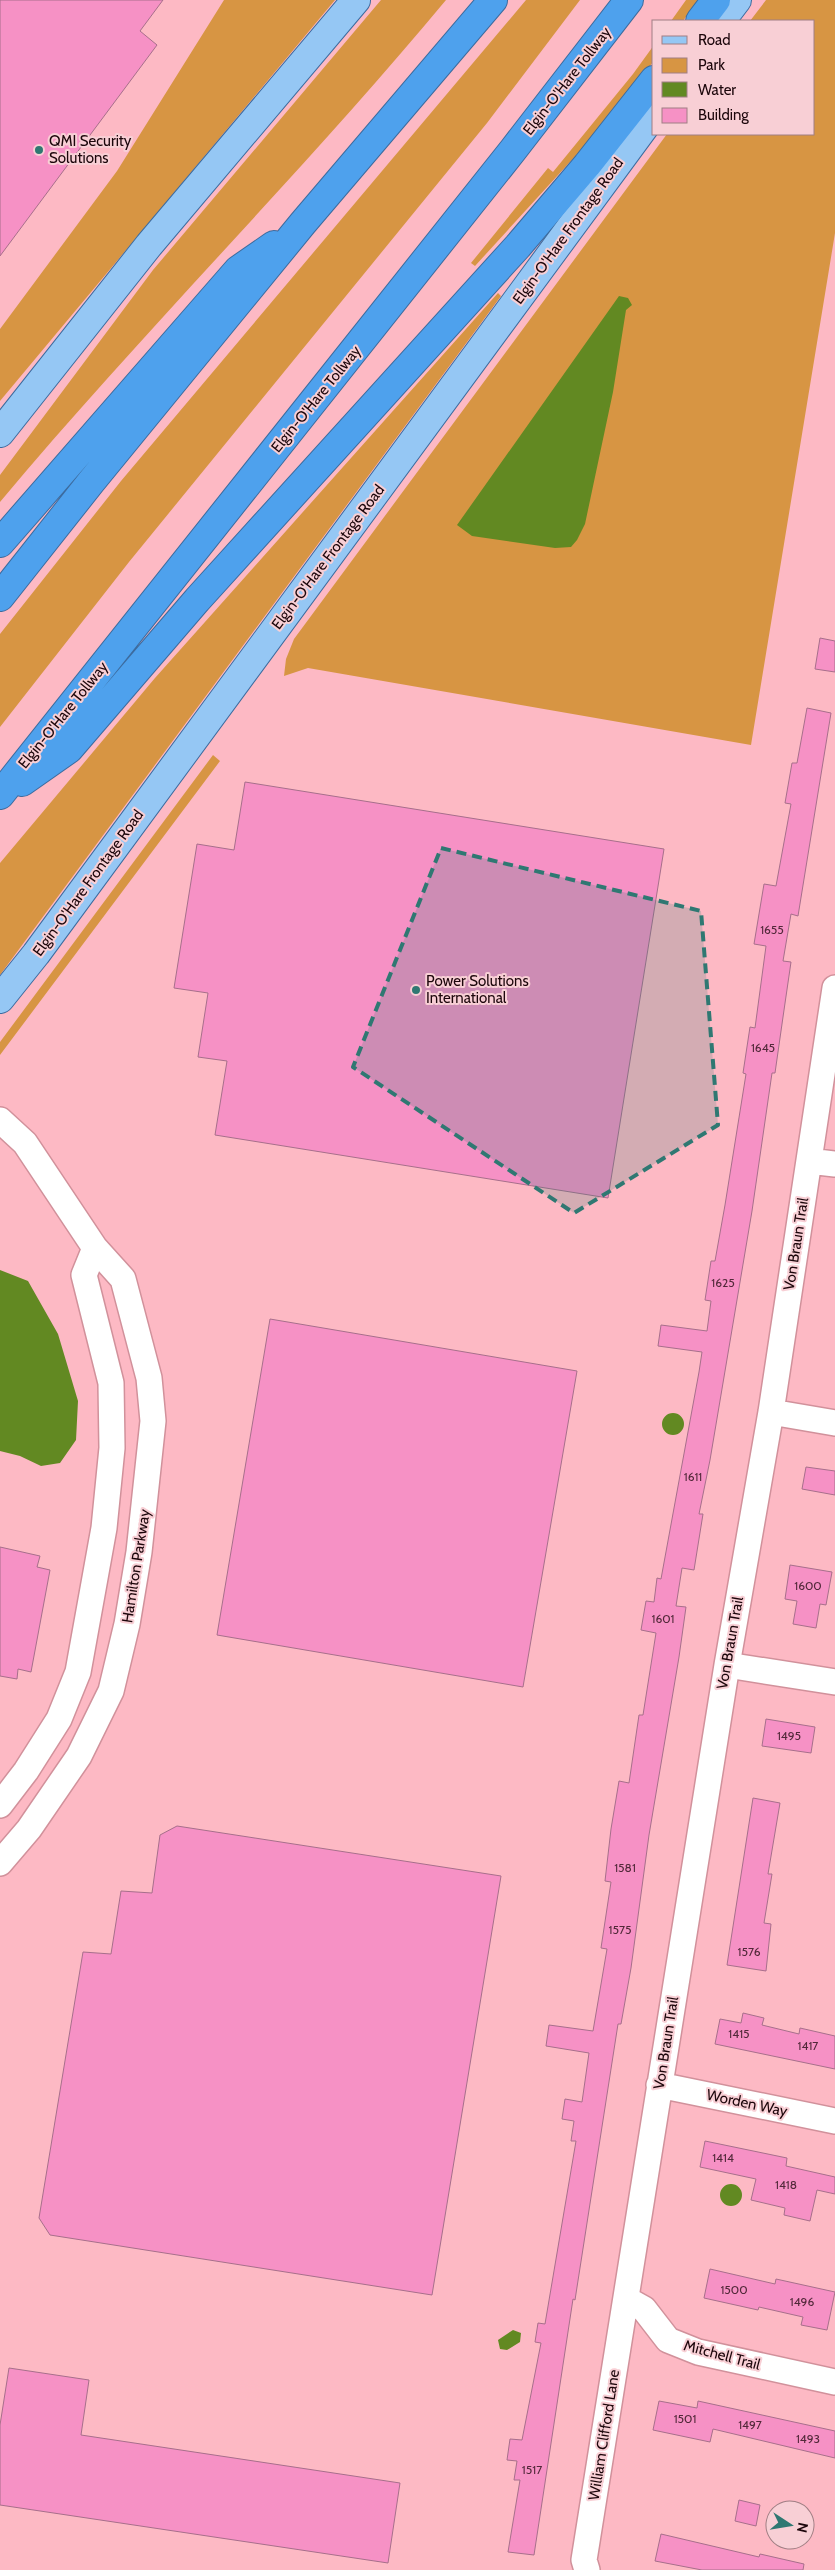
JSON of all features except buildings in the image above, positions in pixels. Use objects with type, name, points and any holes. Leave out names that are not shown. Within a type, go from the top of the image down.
[{"type":"highway","points":[[0,597],[97,474],[303,224],[493,0]]},
{"type":"highway","name":"Elgin-O'Hare Tollway","points":[[0,796],[514,150],[629,0]]},
{"type":"highway","points":[[701,20],[716,0]]},
{"type":"highway","points":[[0,796],[69,749],[197,600],[518,246],[587,165],[652,83]]},
{"type":"highway","points":[[0,543],[238,270],[303,224]]},
{"type":"main road","points":[[0,433],[148,245],[356,0]]},
{"type":"main road","points":[[722,20],[737,0]]},
{"type":"main road","name":"Elgin-O'Hare Frontage Road","points":[[0,999],[48,938],[652,117]]},
{"type":"street","name":"Von Braun Trail","points":[[626,2298],[726,1665],[771,1412],[835,988]]},
{"type":"street","name":"Hamilton Parkway","points":[[0,1120],[25,1143],[95,1248],[123,1279],[149,1378],[153,1421],[139,1552],[127,1624],[111,1691],[79,1756],[29,1829],[0,1863]]},
{"type":"street","points":[[809,1161],[835,1164]]},
{"type":"street","points":[[0,1805],[26,1771],[59,1719],[78,1672],[104,1528],[112,1448],[111,1383],[84,1275],[95,1248]]},
{"type":"street","points":[[771,1412],[835,1424]]},
{"type":"street","points":[[726,1665],[835,1682]]},
{"type":"street","name":"Worden Way","points":[[659,2084],[835,2121]]},
{"type":"street","name":"Mitchell Trail","points":[[626,2298],[644,2309],[668,2340],[698,2352],[835,2382]]},
{"type":"street","name":"William Clifford Lane","points":[[587,2570],[584,2560],[626,2298]]},
{"type":"highlighted area","points":[[441,848],[701,911],[718,1125],[574,1213],[353,1067]]},
{"type":"green space","points":[[224,0],[335,0],[0,401],[0,329],[117,171]]},
{"type":"green space","points":[[381,0],[446,0],[392,64],[110,375],[0,502],[0,475],[153,270]]},
{"type":"green space","points":[[526,0],[580,0],[487,123],[129,562],[0,727],[0,634],[121,481]]},
{"type":"green space","points":[[686,0],[698,0],[684,20],[672,20]]},
{"type":"green space","points":[[766,0],[835,0],[835,233],[751,745],[308,668],[284,676],[286,659],[294,639],[666,135],[815,135],[815,20],[751,20]]},
{"type":"green space","points":[[652,48],[652,63],[580,151],[475,266],[471,263],[548,168],[553,172]]},
{"type":"green space","points":[[498,293],[501,296],[0,975],[0,863],[155,678]]},
{"type":"green space","points":[[213,755],[220,761],[0,1055],[0,1042]]},
{"type":"water","points":[[619,296],[628,298],[632,305],[626,310],[613,392],[585,524],[577,540],[571,547],[555,548],[472,536],[457,525]]},
{"type":"water","points":[[0,1270],[28,1281],[58,1334],[78,1401],[76,1440],[60,1463],[41,1466],[20,1456],[0,1451]]},
{"type":"water","points":[[673,1413],[681,1416],[684,1424],[681,1432],[673,1435],[665,1432],[662,1424],[665,1416]]},
{"type":"water","points":[[731,2184],[739,2187],[742,2195],[739,2203],[731,2206],[723,2203],[720,2195],[723,2187]]},
{"type":"water","points":[[513,2330],[521,2333],[520,2342],[507,2350],[500,2349],[498,2340]]},
{"type":"place","name":"QMI Security Solutions","points":[[39,150]]},
{"type":"place","name":"Power Solutions International","points":[[416,990]]}]
